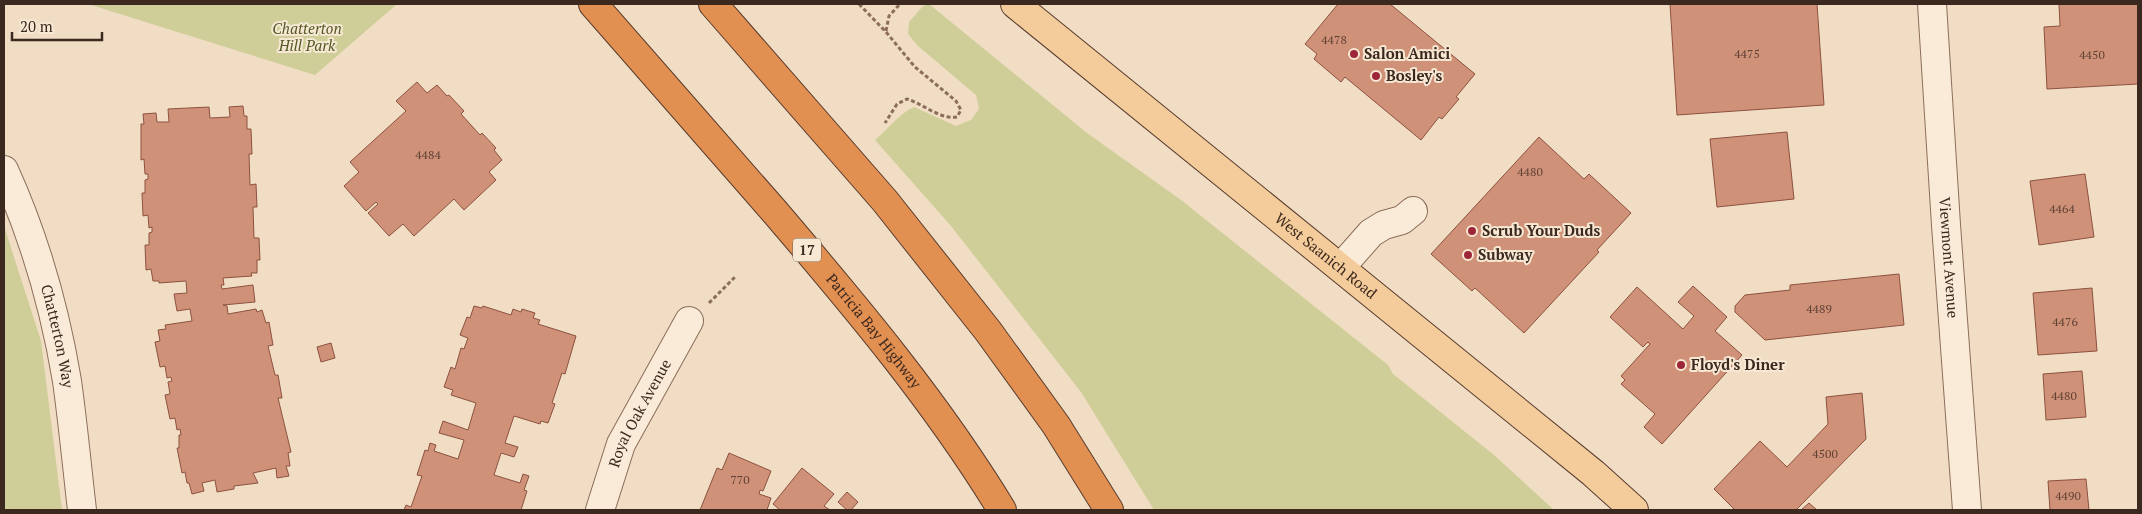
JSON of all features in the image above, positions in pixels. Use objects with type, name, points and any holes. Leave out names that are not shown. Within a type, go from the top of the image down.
[{"type":"highway","name":"Patricia Bay Highway","points":[[594,4],[825,271],[905,371],[976,467],[1002,510]]},
{"type":"highway","points":[[713,4],[885,201],[988,331],[1056,426],[1109,510]]},
{"type":"main road","name":"West Saanich Road","points":[[1015,4],[1341,267],[1593,473],[1634,510]]},
{"type":"street","name":"Viewmont Avenue","points":[[1932,4],[1967,510]]},
{"type":"street","name":"Chatterton Way","points":[[4,170],[19,203],[47,290],[66,381],[82,510]]},
{"type":"street","points":[[1341,267],[1371,233],[1384,225],[1402,220],[1413,211]]},
{"type":"street","name":"Royal Oak Avenue","points":[[600,510],[621,444],[689,321]]},
{"type":"path","points":[[859,4],[886,32],[915,67],[956,101],[961,110],[958,118],[949,118],[919,103],[907,100],[897,104],[885,122]]},
{"type":"path","points":[[886,32],[889,16],[900,4]]},
{"type":"path","points":[[689,321],[735,277]]},
{"type":"green space","name":"Chatterton Hill Park","points":[[88,4],[397,4],[315,75]]},
{"type":"green space","points":[[929,4],[1087,133],[1181,200],[1388,365],[1393,374],[1494,455],[1554,510],[1154,510],[1081,392],[951,226],[875,140],[899,117],[914,107],[956,126],[971,120],[979,109],[976,95],[918,46],[908,34],[909,22],[923,6]]},
{"type":"green space","points":[[4,226],[41,341],[62,510],[4,510]]},
{"type":"building","points":[[1338,4],[1390,4],[1475,74],[1456,97],[1459,99],[1442,119],[1439,117],[1421,140],[1345,77],[1341,82],[1314,59],[1317,54],[1305,44]]},
{"type":"building","points":[[1670,4],[1817,4],[1824,105],[1677,115]]},
{"type":"building","points":[[2059,4],[2138,4],[2138,84],[2047,89],[2044,27],[2060,26]]},
{"type":"building","points":[[417,82],[427,93],[437,85],[447,96],[449,95],[464,111],[461,114],[480,135],[482,133],[496,148],[494,150],[502,160],[489,172],[496,180],[464,210],[454,199],[414,236],[403,224],[389,236],[368,213],[378,204],[376,202],[366,211],[344,186],[359,172],[350,162],[406,111],[396,101]]},
{"type":"building","points":[[243,106],[244,116],[247,116],[247,129],[251,129],[252,154],[249,154],[250,185],[256,184],[257,207],[253,207],[254,238],[259,238],[260,260],[257,260],[257,273],[251,273],[252,276],[223,278],[224,285],[221,285],[222,289],[253,285],[255,302],[223,305],[227,306],[228,314],[256,309],[257,312],[262,310],[266,323],[269,322],[273,345],[268,346],[275,375],[278,375],[282,398],[278,398],[291,452],[288,453],[290,466],[286,466],[289,476],[277,478],[276,468],[253,473],[258,483],[234,486],[234,489],[217,492],[215,480],[202,483],[204,491],[192,494],[185,472],[182,473],[177,448],[179,448],[180,429],[177,430],[175,418],[170,419],[165,395],[170,394],[168,382],[172,381],[171,377],[167,378],[165,366],[160,367],[155,342],[160,341],[158,330],[166,329],[165,325],[192,321],[190,309],[177,311],[174,294],[187,293],[186,281],[159,283],[159,281],[153,281],[151,269],[146,270],[145,245],[149,245],[149,233],[152,232],[152,227],[149,228],[148,215],[143,216],[142,193],[145,193],[145,180],[148,179],[148,174],[145,174],[144,159],[141,160],[141,124],[144,124],[143,114],[156,113],[157,122],[169,122],[168,109],[209,107],[210,118],[230,117],[229,107]]},
{"type":"building","points":[[1787,132],[1794,199],[1717,207],[1710,139]]},
{"type":"building","points":[[1539,137],[1584,179],[1589,174],[1631,213],[1597,250],[1599,252],[1524,333],[1475,288],[1472,291],[1431,254]]},
{"type":"building","points":[[2085,174],[2094,237],[2039,245],[2030,181]]},
{"type":"building","points":[[1899,274],[1904,325],[1765,340],[1735,312],[1735,306],[1745,295],[1790,290],[1790,285]]},
{"type":"building","name":"Floyd's Diner","points":[[1693,286],[1727,317],[1715,331],[1742,355],[1662,444],[1644,427],[1655,414],[1621,384],[1625,380],[1621,376],[1650,344],[1648,342],[1643,347],[1610,317],[1637,287],[1683,329],[1694,316],[1678,302]]},
{"type":"building","points":[[2092,288],[2097,351],[2038,355],[2033,293]]},
{"type":"building","points":[[474,306],[482,308],[483,306],[511,315],[513,309],[521,312],[522,309],[535,313],[533,318],[540,320],[538,324],[576,336],[565,374],[562,373],[552,403],[555,404],[548,423],[541,421],[540,424],[514,416],[505,443],[518,447],[514,457],[501,453],[494,475],[520,483],[523,474],[529,476],[524,490],[527,491],[521,510],[404,510],[406,505],[411,507],[422,476],[417,475],[425,450],[428,451],[430,443],[436,445],[434,451],[458,459],[464,440],[439,433],[443,421],[468,430],[476,403],[451,395],[453,390],[444,387],[451,367],[455,369],[461,348],[464,349],[468,338],[460,335],[467,317],[470,318]]},
{"type":"building","points":[[331,343],[335,358],[321,362],[317,347]]},
{"type":"building","points":[[2082,371],[2086,417],[2046,420],[2043,374]]},
{"type":"building","points":[[1862,393],[1866,439],[1796,510],[1735,510],[1714,489],[1760,441],[1787,467],[1828,424],[1826,397]]},
{"type":"building","points":[[729,453],[771,471],[763,491],[760,490],[759,494],[771,498],[767,510],[700,510],[717,468],[722,470]]},
{"type":"building","points":[[802,468],[834,494],[824,506],[830,510],[780,510],[773,504]]},
{"type":"building","points":[[2086,479],[2089,510],[2050,510],[2048,481]]},
{"type":"building","points":[[847,492],[858,502],[851,510],[847,510],[838,502]]},
{"type":"building","points":[[1809,503],[1817,510],[1801,510]]},
{"type":"place","name":"Salon Amici","points":[[1354,54]]},
{"type":"place","name":"Bosley's","points":[[1376,76]]},
{"type":"place","name":"Scrub Your Duds","points":[[1472,231]]},
{"type":"place","name":"Subway","points":[[1468,255]]},
{"type":"place","name":"Floyd's Diner","points":[[1681,365]]}]
